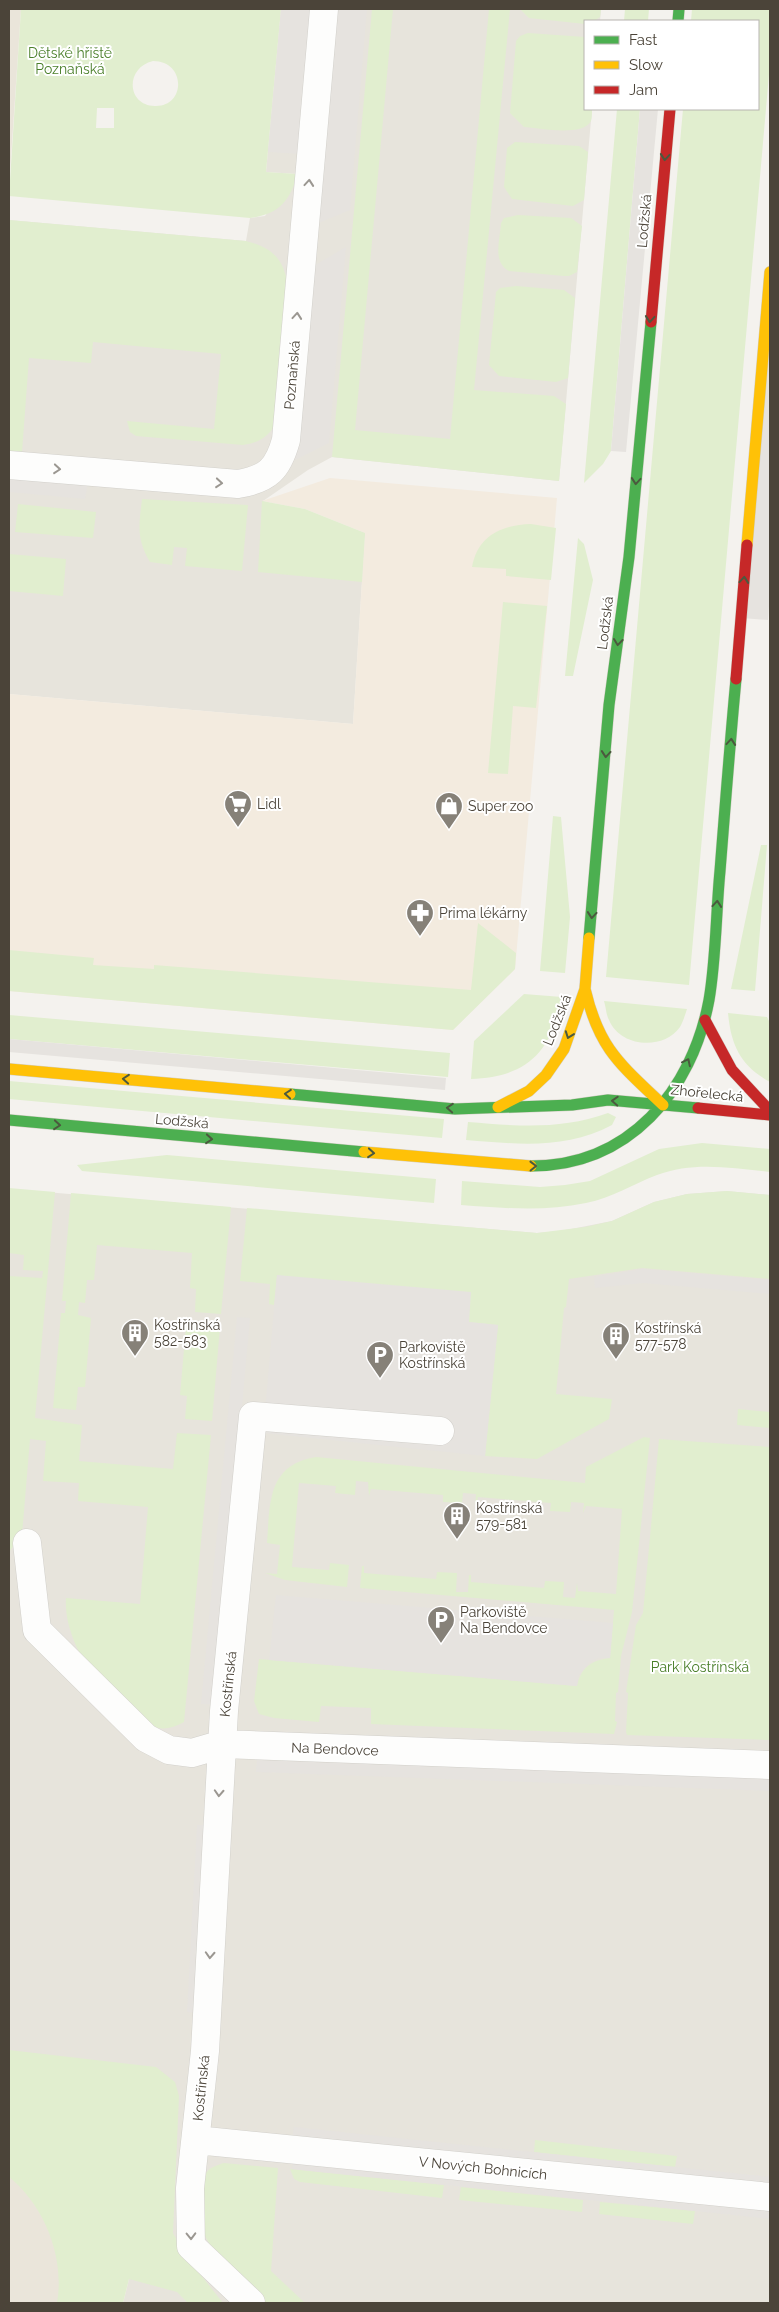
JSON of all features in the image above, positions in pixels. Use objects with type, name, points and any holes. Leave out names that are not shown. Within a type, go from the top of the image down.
[{"type":"street","name":"Poznaňská","points":[[9,464],[238,484],[256,481],[269,472],[280,460],[286,440],[324,9]]},
{"type":"street","name":"Lodžská","points":[[498,1107],[529,1091],[546,1075],[564,1049],[585,989],[609,705],[629,557],[670,110]]},
{"type":"street","name":"Lodžská","points":[[9,1120],[518,1166],[582,1161],[610,1149],[638,1131],[663,1105],[688,1062],[705,1020],[710,990],[770,272]]},
{"type":"street","name":"Zhořelecká","points":[[585,989],[594,1025],[607,1048],[616,1061],[663,1105],[770,1115]]},
{"type":"street","points":[[705,1020],[732,1070],[770,1111]]},
{"type":"street","name":"Lodžská","points":[[9,1069],[455,1109],[572,1105],[608,1100],[663,1105]]},
{"type":"street","name":"Kostřínská","points":[[250,2303],[191,2246],[190,2188],[205,2051],[223,1744],[253,1416],[440,1431]]},
{"type":"street","name":"Na Bendovce","points":[[27,1542],[37,1630],[146,1738],[169,1750],[192,1753],[223,1744],[770,1765]]},
{"type":"street","name":"V Nových Bohnicích","points":[[196,2140],[770,2197]]},
{"type":"shaded area","points":[[9,9],[21,9],[10,172],[9,172]]},
{"type":"shaded area","points":[[281,9],[601,9],[600,20],[584,20],[584,110],[592,110],[559,481],[332,457],[308,470],[263,501],[365,533],[353,724],[9,694],[9,220],[246,241],[250,218],[265,216],[297,174],[266,172]]},
{"type":"shaded area","points":[[281,9],[314,9],[300,154],[268,152]]},
{"type":"shaded area","points":[[334,9],[367,9],[350,210],[316,224]]},
{"type":"shaded area","points":[[640,110],[658,110],[626,452],[611,451]]},
{"type":"shaded area","points":[[346,247],[329,443],[295,460],[312,267]]},
{"type":"shaded area","points":[[770,272],[770,592],[768,620],[741,618]]},
{"type":"shaded area","points":[[9,465],[90,472],[85,499],[9,492]]},
{"type":"shaded area","points":[[330,478],[557,498],[515,969],[453,1030],[9,991],[9,694],[353,724],[365,533],[305,509],[262,501]]},
{"type":"shaded area","points":[[9,1039],[446,1078],[445,1090],[9,1052]]},
{"type":"shaded area","points":[[9,1189],[537,1233],[561,1231],[612,1221],[654,1202],[687,1194],[727,1191],[770,1195],[770,2303],[123,2303],[129,2279],[9,2081]]},
{"type":"shaded area","points":[[643,1269],[770,1280],[770,1294],[643,1283],[595,1288],[594,1277]]},
{"type":"shaded area","name":"Parkoviště Kostřínská","points":[[277,1275],[471,1292],[469,1322],[498,1325],[485,1456],[263,1433]]},
{"type":"shaded area","points":[[237,1317],[250,1318],[215,1705],[201,1704]]},
{"type":"shaded area","name":"Parkoviště Na Bendovce","points":[[276,1595],[613,1623],[610,1658],[599,1658],[590,1662],[579,1675],[577,1686],[269,1660]]},
{"type":"shaded area","points":[[257,1760],[770,1778],[770,1791],[256,1772]]},
{"type":"shaded area","points":[[197,1825],[211,1825],[201,2013],[187,2012]]},
{"type":"shaded area","points":[[9,2081],[123,2303],[9,2303]]},
{"type":"shaded area","points":[[294,2127],[770,2177],[770,2190],[292,2140]]},
{"type":"shaded area","points":[[293,2156],[770,2206],[770,2219],[292,2169]]},
{"type":"green space","name":"Dětské hřiště Poznaňská","points":[[21,9],[281,9],[266,172],[298,174],[287,199],[276,210],[250,218],[9,196]],"holes":[[[153,61],[164,63],[172,68],[178,84],[177,92],[173,99],[166,104],[156,106],[146,105],[139,100],[133,86],[137,71]],[[97,108],[114,108],[114,128],[96,128]]]},
{"type":"green space","points":[[372,9],[393,9],[355,430],[450,439],[489,9],[510,9],[474,390],[554,396],[566,404],[559,481],[332,457]]},
{"type":"green space","points":[[520,9],[601,9],[600,17],[596,20],[584,20],[584,24],[529,18]]},
{"type":"green space","points":[[625,9],[649,9],[648,20],[624,20]]},
{"type":"green space","points":[[692,9],[770,9],[770,63],[689,985],[606,977],[683,110],[759,110],[759,20],[691,20]]},
{"type":"green space","points":[[528,33],[584,37],[584,110],[592,110],[591,121],[586,126],[570,130],[524,127],[510,113],[516,41],[520,36]]},
{"type":"green space","points":[[617,110],[640,110],[611,451],[603,464],[584,483]]},
{"type":"green space","points":[[515,142],[579,146],[588,152],[584,200],[573,206],[512,199],[504,187],[507,148]]},
{"type":"green space","points":[[518,215],[571,218],[582,226],[577,272],[564,276],[509,271],[504,267],[500,262],[498,250],[501,223],[504,218]]},
{"type":"green space","points":[[9,220],[246,241],[270,251],[276,256],[284,269],[288,287],[274,427],[260,440],[243,445],[136,436],[130,432],[127,421],[214,429],[221,354],[93,342],[91,363],[29,358],[22,452],[9,451]]},
{"type":"green space","points":[[516,286],[564,290],[575,298],[568,378],[556,382],[499,376],[489,365],[496,292],[500,288]]},
{"type":"green space","points":[[142,499],[248,505],[242,571],[185,566],[187,548],[174,547],[172,565],[150,562],[142,546],[140,531]]},
{"type":"green space","points":[[262,501],[305,509],[365,533],[362,582],[258,572]]},
{"type":"green space","points":[[18,504],[96,512],[93,538],[15,532]]},
{"type":"green space","points":[[531,524],[556,528],[551,580],[506,576],[506,569],[472,567],[480,547],[493,534],[510,527]]},
{"type":"green space","points":[[578,538],[584,544],[593,580],[573,676],[565,676]]},
{"type":"green space","points":[[9,554],[66,559],[63,596],[9,591]]},
{"type":"green space","points":[[503,602],[547,606],[536,708],[513,706],[508,774],[488,773]]},
{"type":"green space","points":[[553,816],[561,817],[570,917],[565,973],[540,971]]},
{"type":"green space","points":[[761,845],[767,845],[755,991],[731,989]]},
{"type":"green space","points":[[478,923],[516,953],[515,969],[453,1030],[9,991],[9,950],[94,958],[93,965],[154,969],[154,965],[471,990]]},
{"type":"green space","points":[[524,994],[562,997],[558,1016],[544,1047],[522,1067],[491,1077],[471,1079],[474,1041]]},
{"type":"green space","points":[[604,1001],[687,1009],[680,1027],[673,1035],[663,1040],[642,1043],[622,1036],[615,1029],[608,1018]]},
{"type":"green space","points":[[728,1013],[767,1017],[770,1023],[770,1082],[752,1069],[739,1054],[729,1025]]},
{"type":"green space","points":[[9,1015],[450,1053],[448,1077],[9,1039]]},
{"type":"green space","points":[[9,1081],[444,1119],[442,1138],[9,1099]]},
{"type":"green space","points":[[608,1113],[616,1117],[612,1125],[595,1133],[559,1142],[522,1144],[466,1140],[468,1122],[504,1125],[556,1124],[573,1122]]},
{"type":"green space","points":[[702,1143],[770,1149],[770,1172],[713,1167],[685,1168],[657,1175],[596,1201],[570,1206],[524,1208],[461,1205],[462,1181],[540,1187],[565,1185],[590,1181],[659,1149]]},
{"type":"green space","points":[[167,1155],[436,1179],[434,1203],[82,1171],[77,1165]]},
{"type":"green space","points":[[9,1188],[55,1192],[35,1418],[82,1425],[79,1461],[173,1469],[177,1433],[211,1435],[184,1722],[173,1727],[153,1727],[114,1696],[94,1676],[73,1639],[67,1618],[66,1598],[140,1604],[148,1507],[78,1501],[79,1483],[43,1481],[46,1441],[30,1439],[22,1535],[9,1552],[9,1276],[42,1278],[43,1271],[23,1270],[24,1255],[9,1253]]},
{"type":"green space","points":[[727,1191],[770,1195],[770,1279],[642,1268],[569,1279],[566,1307],[564,1308],[556,1394],[612,1399],[609,1419],[537,1459],[485,1456],[498,1325],[468,1322],[277,1275],[274,1305],[269,1304],[270,1284],[240,1281],[247,1208],[537,1233],[585,1227],[612,1221],[654,1202],[687,1194]]},
{"type":"green space","points":[[71,1193],[231,1207],[221,1314],[195,1312],[196,1289],[190,1288],[192,1253],[97,1245],[94,1280],[87,1280],[85,1303],[79,1302],[78,1315],[91,1318],[85,1387],[78,1387],[76,1410],[53,1408],[61,1313],[65,1313],[66,1301],[62,1301]]},
{"type":"green space","points":[[193,1325],[220,1327],[212,1421],[185,1419],[187,1396],[180,1395],[186,1326],[193,1327]]},
{"type":"green space","points":[[738,1409],[770,1412],[770,1428],[737,1425]]},
{"type":"green space","points":[[644,1437],[650,1438],[632,1612],[621,1656],[618,1692],[616,1693],[615,1721],[617,1722],[614,1734],[371,1724],[371,1708],[321,1706],[319,1722],[274,1718],[259,1714],[254,1701],[259,1659],[577,1686],[584,1669],[593,1663],[610,1658],[614,1610],[360,1588],[362,1566],[364,1566],[364,1573],[436,1579],[437,1572],[457,1573],[456,1592],[468,1592],[469,1575],[471,1575],[471,1582],[544,1588],[545,1581],[564,1582],[563,1597],[575,1598],[577,1583],[578,1591],[616,1594],[622,1509],[586,1506],[583,1513],[584,1503],[571,1502],[570,1512],[550,1511],[551,1503],[478,1497],[477,1505],[475,1505],[476,1494],[463,1493],[462,1503],[443,1502],[443,1495],[371,1489],[369,1496],[368,1482],[356,1481],[355,1495],[335,1493],[336,1486],[299,1483],[292,1567],[329,1570],[330,1563],[349,1565],[347,1587],[285,1580],[265,1573],[277,1574],[280,1545],[267,1543],[269,1514],[274,1488],[288,1468],[300,1461],[316,1457],[585,1483],[586,1467]]},
{"type":"green space","name":"Park Kostřínská","points":[[659,1439],[770,1447],[770,1740],[627,1735],[628,1693],[626,1692],[636,1625],[643,1613]]},
{"type":"green space","points":[[9,2050],[156,2067],[175,2082],[179,2096],[173,2233],[185,2255],[223,2303],[188,2303],[177,2292],[129,2279],[123,2303],[57,2303],[59,2286],[58,2268],[50,2234],[33,2203],[9,2177]]},
{"type":"green space","points":[[535,2140],[677,2156],[675,2167],[534,2152]]},
{"type":"green space","points":[[224,2163],[278,2168],[271,2271],[305,2303],[266,2303],[225,2264],[207,2240],[201,2228],[199,2216],[203,2181],[206,2173],[212,2167]]},
{"type":"green space","points":[[290,2169],[444,2185],[442,2198],[300,2182],[294,2179]]},
{"type":"green space","points":[[461,2187],[583,2200],[582,2212],[459,2200]]},
{"type":"green space","points":[[600,2202],[695,2211],[693,2224],[599,2214]]},
{"type":"traffic: fast","points":[[678,20],[679,9]]},
{"type":"traffic: fast","points":[[589,938],[609,705],[629,557],[651,322]]},
{"type":"traffic: fast","points":[[531,1166],[566,1163],[598,1153],[626,1137],[650,1117],[671,1093],[688,1064],[700,1033],[711,985],[736,679]]},
{"type":"traffic: fast","points":[[290,1094],[455,1109],[572,1105],[608,1100],[698,1108]]},
{"type":"traffic: fast","points":[[9,1120],[364,1152]]},
{"type":"traffic: slow","points":[[747,545],[770,272]]},
{"type":"traffic: slow","points":[[498,1107],[529,1091],[546,1075],[564,1049],[585,989],[589,938]]},
{"type":"traffic: slow","points":[[585,989],[597,1027],[604,1041],[623,1066],[663,1105]]},
{"type":"traffic: slow","points":[[9,1069],[290,1094]]},
{"type":"traffic: slow","points":[[364,1152],[531,1166]]},
{"type":"traffic: jam","points":[[651,322],[670,110]]},
{"type":"traffic: jam","points":[[736,679],[747,545]]},
{"type":"traffic: jam","points":[[705,1020],[732,1070],[770,1111]]},
{"type":"traffic: jam","points":[[698,1108],[770,1115]]},
{"type":"place","name":"Lidl","points":[[238,828]]},
{"type":"place","name":"Super zoo","points":[[449,830]]},
{"type":"place","name":"Prima lékárny","points":[[420,937]]},
{"type":"place","name":"Kostřínská 582-583","points":[[135,1357]]},
{"type":"place","name":"Kostřínská 577-578","points":[[616,1360]]},
{"type":"place","name":"Parkoviště Kostřínská","points":[[380,1379]]},
{"type":"place","name":"Kostřínská 579-581","points":[[457,1540]]},
{"type":"place","name":"Parkoviště Na Bendovce","points":[[441,1644]]}]
